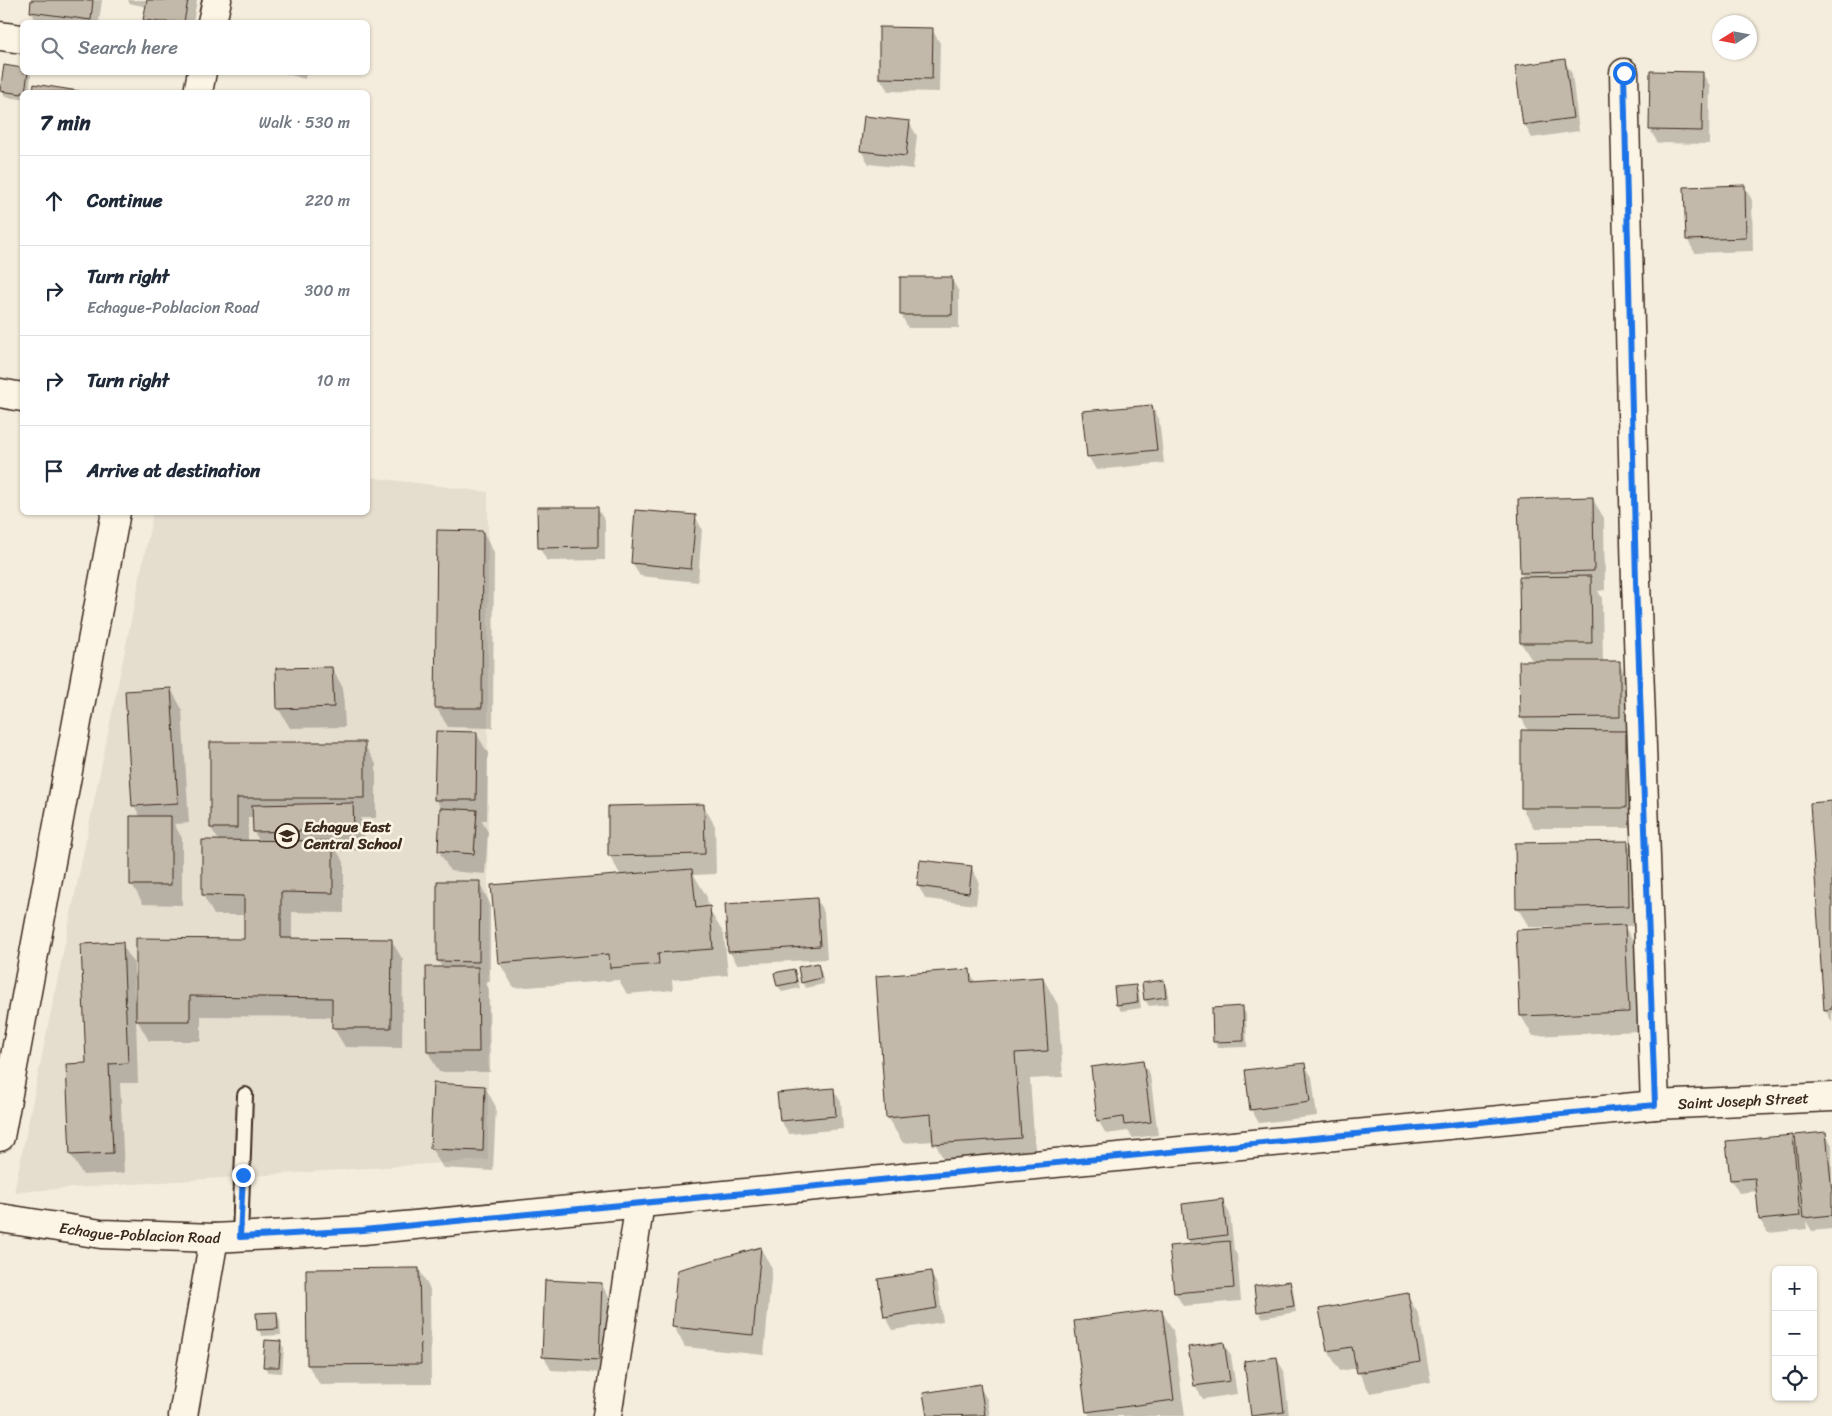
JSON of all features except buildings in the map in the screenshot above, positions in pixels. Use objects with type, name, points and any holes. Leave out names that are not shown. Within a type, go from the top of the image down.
[{"type":"street","points":[[212,20],[217,0]]},
{"type":"street","points":[[0,36],[20,39]]},
{"type":"street","points":[[1624,73],[1636,582],[1655,1105]]},
{"type":"street","points":[[198,90],[201,75]]},
{"type":"street","points":[[0,393],[20,397]]},
{"type":"street","points":[[0,1137],[115,515]]},
{"type":"street","name":"Saint Joseph Street","points":[[1655,1105],[1832,1097]]},
{"type":"street","name":"Echague-Poblacion Road","points":[[0,1218],[101,1234],[227,1238],[363,1230],[1655,1105]]},
{"type":"street","points":[[607,1416],[640,1203]]},
{"type":"street","points":[[183,1416],[227,1238]]},
{"type":"lane","points":[[227,1238],[245,1095]]},
{"type":"shaded area","name":"Echague East Central School","points":[[370,477],[488,492],[488,1160],[14,1192],[153,515],[370,515]]},
{"type":"place","name":"Echague East Central School","points":[[287,836]]},
{"type":"route","points":[[243,1175],[240,1237],[363,1230],[1655,1105],[1636,582],[1624,73]]}]
